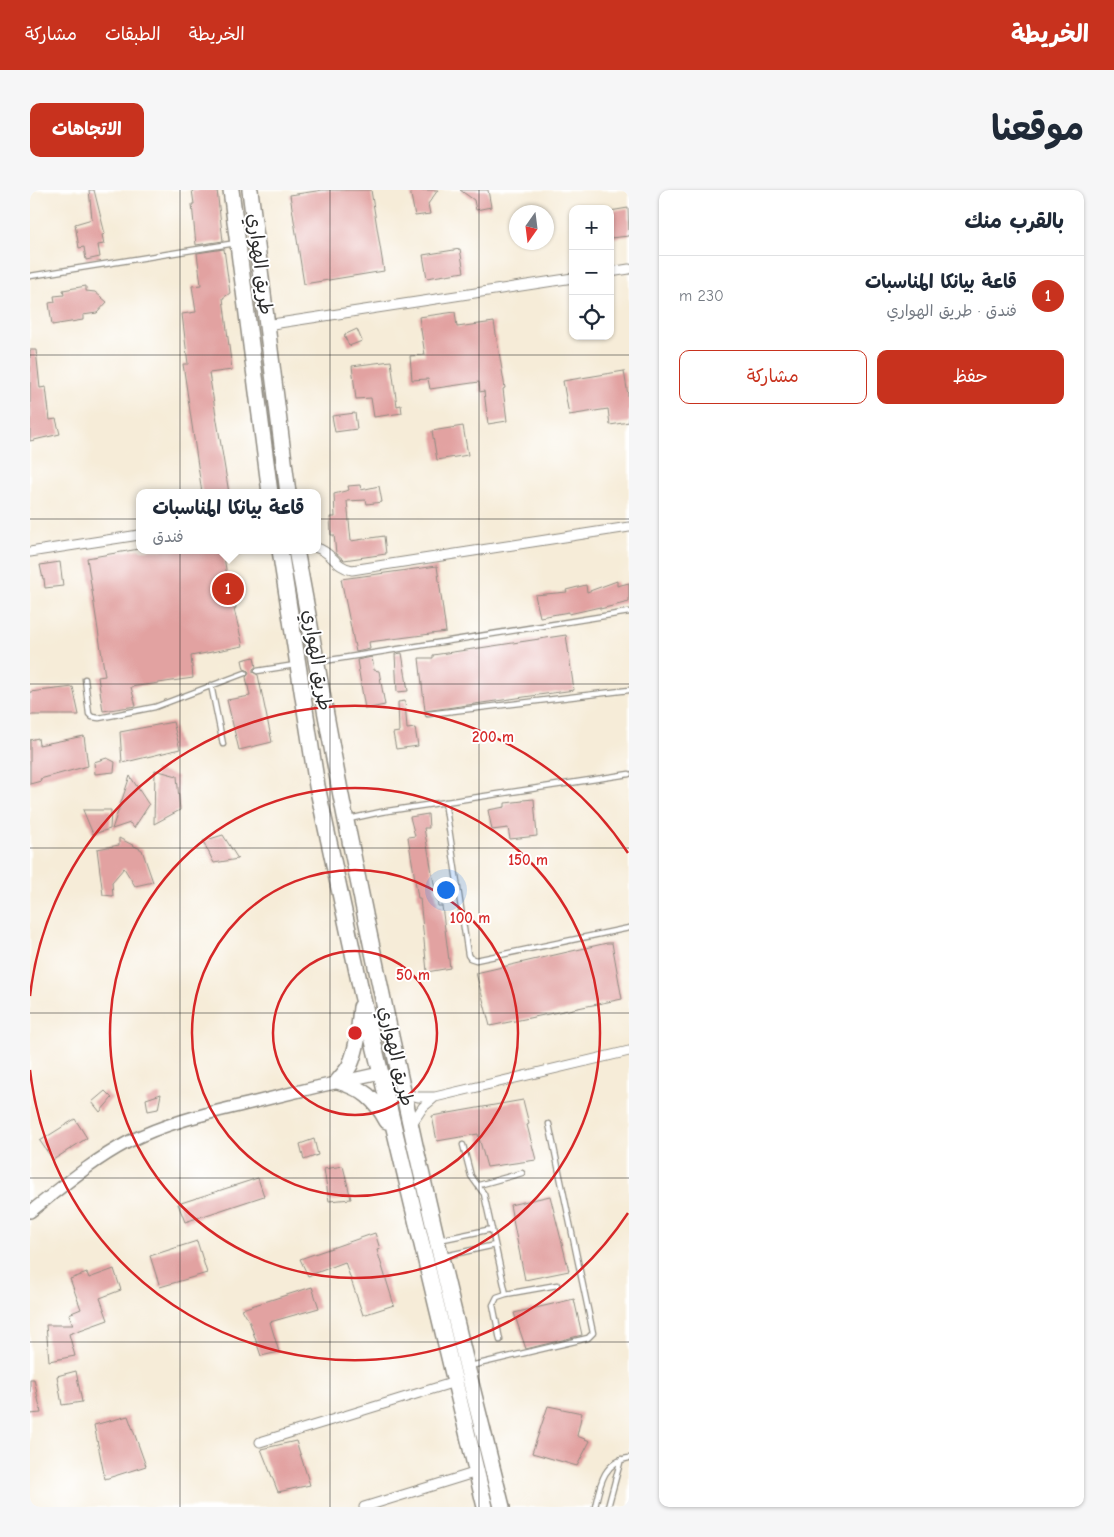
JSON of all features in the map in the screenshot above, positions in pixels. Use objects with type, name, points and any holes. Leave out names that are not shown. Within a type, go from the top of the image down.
[{"type":"highway","name":"طريق الهواري","points":[[231,190],[269,489]]},
{"type":"highway","name":"طريق الهواري","points":[[250,190],[287,489]]},
{"type":"highway","name":"طريق الهواري","points":[[281,554],[317,786],[380,1073],[485,1507]]},
{"type":"highway","name":"طريق الهواري","points":[[297,554],[345,819],[402,1093],[466,1367],[502,1507]]},
{"type":"highway","points":[[290,607],[306,604]]},
{"type":"highway","points":[[362,995],[355,1048],[349,1066],[338,1082],[354,1087],[372,1098],[384,1114],[395,1136]]},
{"type":"street","points":[[614,271],[629,269]]},
{"type":"street","points":[[266,325],[569,279]]},
{"type":"street","points":[[321,549],[340,566],[352,570],[629,527]]},
{"type":"street","points":[[30,552],[136,536]]},
{"type":"street","points":[[402,1093],[418,1097],[435,1097],[629,1051]]},
{"type":"street","points":[[30,1212],[91,1164],[130,1141],[151,1132],[194,1117],[380,1073]]},
{"type":"street","points":[[411,1127],[422,1107],[435,1097]]},
{"type":"street","points":[[260,1442],[455,1382]]},
{"type":"street","points":[[364,1507],[477,1472]]},
{"type":"lane","points":[[30,276],[238,243]]},
{"type":"lane","points":[[317,662],[629,612]]},
{"type":"lane","points":[[257,671],[298,664]]},
{"type":"lane","points":[[85,679],[89,714],[92,717],[99,718],[155,707],[245,673]]},
{"type":"lane","points":[[211,685],[222,744]]},
{"type":"lane","points":[[428,714],[629,690]]},
{"type":"lane","points":[[345,819],[629,774]]},
{"type":"lane","points":[[445,802],[468,955],[470,958],[476,960],[629,928]]},
{"type":"lane","points":[[466,1367],[588,1338],[593,1333],[549,1124]]},
{"type":"lane","points":[[463,1145],[472,1176],[484,1194],[506,1294]]},
{"type":"lane","points":[[479,1185],[522,1172]]},
{"type":"lane","points":[[437,1240],[492,1229]]},
{"type":"lane","points":[[441,1257],[495,1245]]},
{"type":"lane","points":[[500,1340],[493,1305],[497,1297],[557,1285]]},
{"type":"lane","points":[[595,1507],[607,1470],[614,1462],[629,1458]]},
{"type":"lane","points":[[608,1507],[621,1459]]},
{"type":"building","points":[[89,190],[94,190],[105,234],[102,235],[104,244],[98,245],[100,257],[86,260],[84,247],[79,248],[75,224],[92,219]]},
{"type":"building","points":[[192,190],[217,190],[223,241],[196,245]]},
{"type":"building","points":[[323,190],[371,190],[384,271],[304,284],[290,195]]},
{"type":"building","points":[[410,190],[438,190],[428,204],[430,214],[415,216]]},
{"type":"building","points":[[460,190],[488,190],[491,207],[476,210],[474,200]]},
{"type":"building","points":[[628,208],[629,236],[614,238],[614,210]]},
{"type":"building","points":[[224,249],[230,293],[223,298],[232,370],[209,373],[228,489],[201,489],[183,364],[188,364],[182,314],[196,312],[192,286],[201,285],[197,253]]},
{"type":"building","points":[[460,249],[464,272],[427,278],[423,255]]},
{"type":"building","points":[[86,286],[86,291],[95,292],[107,302],[97,313],[83,315],[83,320],[52,325],[49,303],[55,302],[54,296],[64,295],[63,290]]},
{"type":"building","points":[[455,312],[457,327],[494,322],[505,388],[503,389],[507,421],[488,424],[484,391],[480,392],[479,382],[430,389],[428,379],[412,380],[410,356],[425,355],[419,317]]},
{"type":"building","points":[[357,329],[362,341],[349,346],[344,335]]},
{"type":"building","points":[[30,350],[36,350],[40,388],[46,387],[50,420],[56,419],[60,434],[30,441]]},
{"type":"building","points":[[391,361],[397,406],[401,405],[402,413],[374,417],[371,398],[356,399],[352,366]]},
{"type":"building","points":[[624,371],[629,401],[629,422],[610,425],[608,409],[569,415],[563,381]]},
{"type":"building","points":[[355,413],[357,429],[335,432],[332,416]]},
{"type":"building","points":[[463,426],[468,455],[437,460],[432,431]]},
{"type":"building","points":[[360,485],[361,490],[379,486],[382,502],[367,504],[366,500],[347,501],[351,541],[384,536],[386,554],[344,560],[336,553],[334,535],[331,535],[330,517],[335,517],[334,494],[349,490],[348,486]]},
{"type":"building","points":[[136,550],[136,554],[224,554],[243,646],[191,656],[193,678],[131,687],[136,706],[103,711],[98,677],[105,676],[87,558]]},
{"type":"building","points":[[60,562],[63,586],[45,588],[40,565]]},
{"type":"building","points":[[437,566],[446,632],[369,642],[370,649],[356,652],[341,579]]},
{"type":"building","points":[[617,581],[617,586],[629,583],[629,602],[600,609],[600,607],[569,614],[569,612],[540,617],[535,595],[567,592],[566,590],[586,585],[587,592]]},
{"type":"building","points":[[566,635],[574,690],[425,711],[419,658],[433,658],[433,655]]},
{"type":"building","points":[[402,653],[408,691],[397,692],[395,654]]},
{"type":"building","points":[[254,657],[256,667],[253,669],[253,672],[258,675],[272,742],[239,750],[227,700],[250,696],[246,677],[249,672],[244,669],[242,660]]},
{"type":"building","points":[[372,657],[374,670],[379,671],[385,705],[365,709],[357,660]]},
{"type":"building","points":[[73,687],[79,715],[30,715],[30,692]]},
{"type":"building","points":[[405,701],[407,729],[415,728],[418,746],[396,749],[393,733],[399,732],[398,702]]},
{"type":"building","points":[[173,722],[180,749],[122,763],[120,732]]},
{"type":"building","points":[[84,736],[88,766],[40,779],[41,781],[30,784],[30,740],[38,738],[39,745]]},
{"type":"building","points":[[107,758],[115,762],[114,772],[95,774],[94,762]]},
{"type":"building","points":[[155,770],[177,776],[180,810],[154,824]]},
{"type":"building","points":[[130,776],[149,805],[134,828],[130,823],[112,829]]},
{"type":"building","points":[[534,799],[537,836],[510,839],[508,828],[492,830],[488,810],[505,807],[505,803]]},
{"type":"building","points":[[83,810],[111,810],[110,829],[93,834]]},
{"type":"building","points":[[428,814],[429,828],[424,828],[438,906],[442,906],[450,968],[427,972],[420,898],[418,898],[408,837],[415,836],[410,817]]},
{"type":"building","points":[[223,835],[238,859],[214,863],[203,841]]},
{"type":"building","points":[[119,838],[142,850],[153,882],[135,886],[124,868],[112,882],[113,896],[103,895],[97,849],[119,845]]},
{"type":"building","points":[[612,943],[622,999],[490,1026],[476,973]]},
{"type":"building","points":[[105,1091],[112,1098],[100,1112],[92,1102]]},
{"type":"building","points":[[161,1094],[158,1109],[148,1111],[146,1099]]},
{"type":"building","points":[[523,1100],[536,1160],[487,1167],[478,1134],[437,1141],[432,1116]]},
{"type":"building","points":[[75,1119],[87,1138],[53,1160],[40,1141]]},
{"type":"building","points":[[314,1139],[318,1155],[304,1160],[300,1144]]},
{"type":"building","points":[[343,1166],[351,1199],[329,1201],[324,1169]]},
{"type":"building","points":[[258,1178],[264,1196],[185,1222],[178,1204]]},
{"type":"building","points":[[550,1196],[569,1271],[525,1280],[510,1205]]},
{"type":"building","points":[[375,1233],[380,1249],[377,1250],[394,1305],[363,1315],[345,1262],[308,1276],[300,1259]]},
{"type":"building","points":[[197,1241],[207,1273],[160,1287],[150,1256]]},
{"type":"building","points":[[114,1269],[121,1290],[100,1298],[108,1320],[69,1334],[75,1356],[49,1361],[46,1325],[73,1325],[69,1314],[81,1309],[70,1279],[87,1273],[89,1278]]},
{"type":"building","points":[[312,1287],[319,1308],[270,1322],[279,1352],[261,1356],[250,1323],[242,1309]]},
{"type":"building","points":[[574,1299],[582,1335],[526,1349],[514,1313]]},
{"type":"building","points":[[76,1371],[82,1402],[62,1405],[57,1376]]},
{"type":"building","points":[[30,1379],[34,1379],[41,1413],[30,1414]]},
{"type":"building","points":[[548,1406],[582,1413],[577,1436],[590,1441],[577,1466],[532,1453]]},
{"type":"building","points":[[128,1416],[146,1466],[105,1479],[94,1425]]},
{"type":"building","points":[[296,1441],[310,1485],[278,1492],[261,1449]]},
{"type":"place","name":"قاعة بيانكا المناسبات","points":[[228,589]]}]
